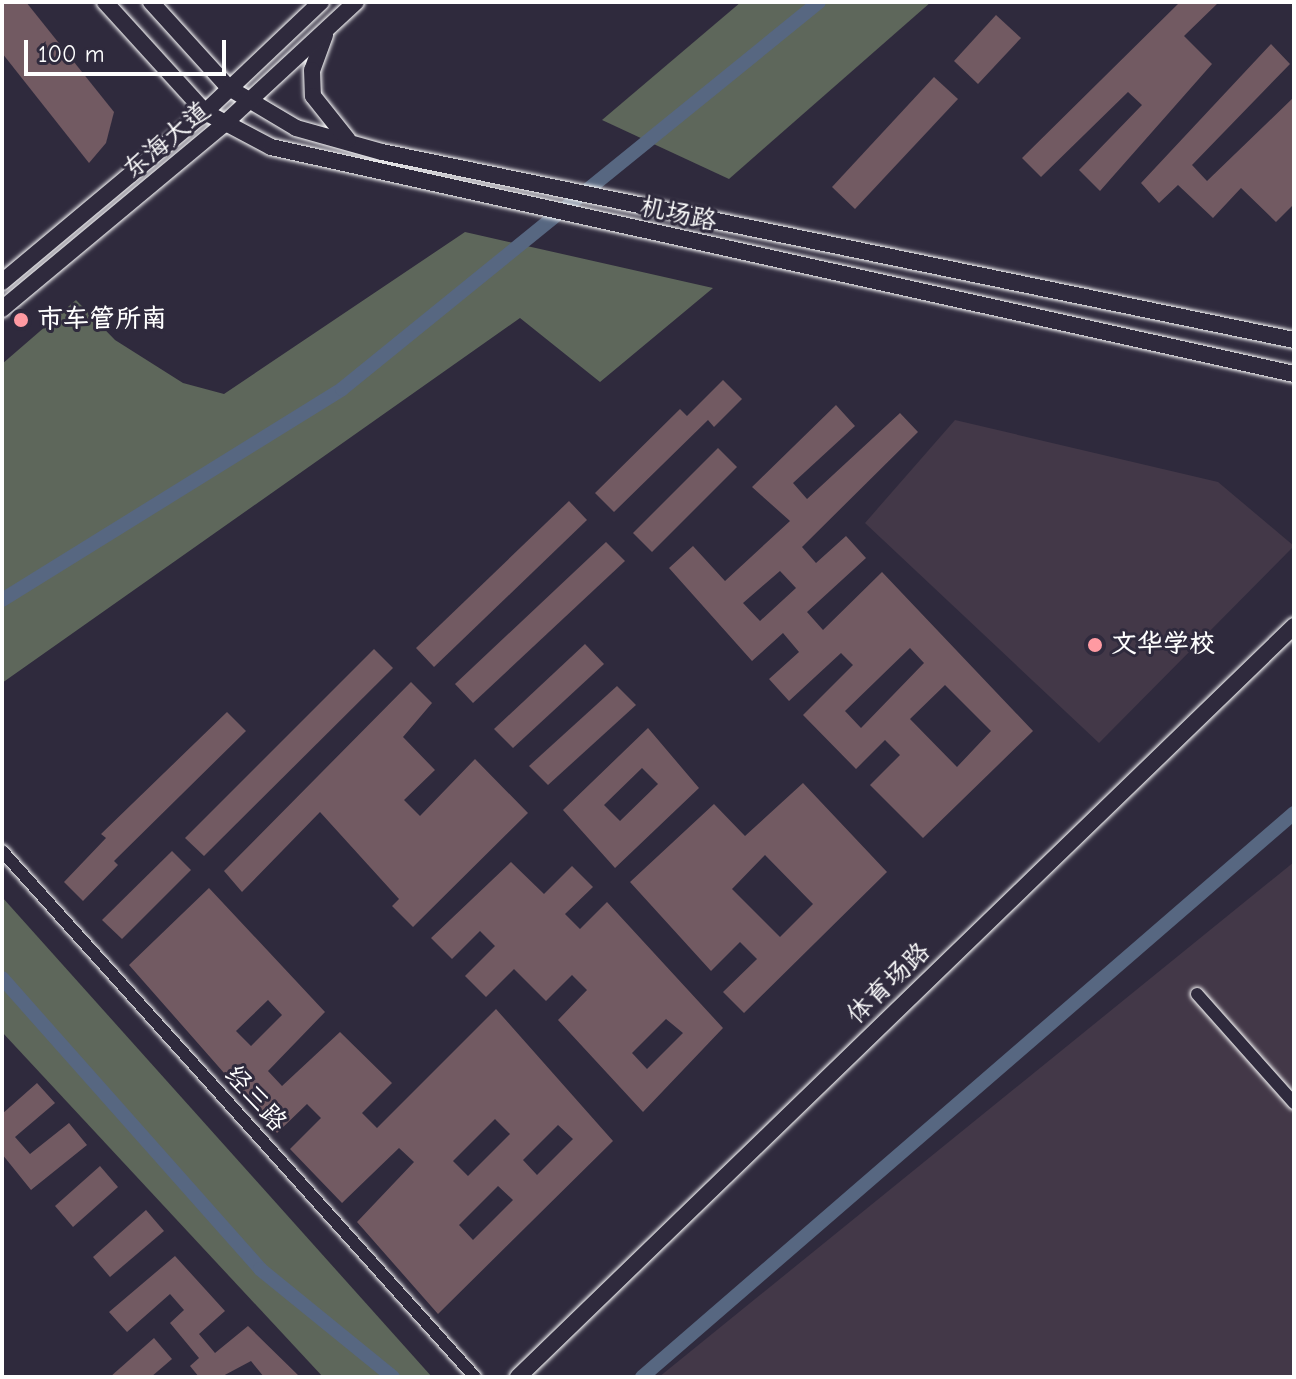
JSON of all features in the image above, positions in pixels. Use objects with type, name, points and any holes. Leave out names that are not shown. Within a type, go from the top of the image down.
[{"type":"main road","name":"机场路","points":[[105,2],[205,112],[223,125],[271,147],[494,201],[1294,374]]},
{"type":"main road","name":"机场路","points":[[151,2],[229,88],[246,102],[352,144],[1294,340]]},
{"type":"main road","name":"东海大道","points":[[2,282],[205,112],[321,2]]},
{"type":"main road","name":"东海大道","points":[[2,309],[223,125],[356,2]]},
{"type":"main road","points":[[331,25],[312,70],[313,96],[352,144]]},
{"type":"main road","name":"体育场路","points":[[518,1377],[1294,626]]},
{"type":"street","name":"经三路","points":[[2,851],[475,1377]]},
{"type":"street","points":[[1197,994],[1294,1103]]},
{"type":"shaded area","name":"文华学校","points":[[955,420],[1218,482],[1294,546],[1099,743],[865,523]]},
{"type":"shaded area","points":[[1294,862],[1294,1377],[659,1377]]},
{"type":"green space","points":[[741,2],[931,2],[729,179],[602,120]]},
{"type":"green space","points":[[465,232],[713,288],[600,382],[520,318],[2,683],[2,364],[76,300],[115,340],[183,383],[224,394]]},
{"type":"green space","points":[[2,897],[432,1377],[323,1377],[2,1032]]},
{"type":"building","points":[[2,2],[26,2],[114,112],[106,143],[89,163],[2,53]]},
{"type":"building","points":[[1180,2],[1219,2],[1184,36],[1212,64],[1100,191],[1079,170],[1142,105],[1128,92],[1041,177],[1022,158]]},
{"type":"building","points":[[996,15],[1021,38],[978,84],[954,61]]},
{"type":"building","points":[[1271,44],[1290,64],[1192,165],[1207,181],[1294,97],[1294,204],[1276,222],[1241,188],[1213,218],[1178,185],[1159,203],[1141,183]]},
{"type":"building","points":[[934,77],[958,99],[855,209],[832,187]]},
{"type":"building","points":[[723,380],[742,399],[714,427],[708,420],[614,512],[595,493],[680,409],[687,416]]},
{"type":"building","points":[[836,405],[855,426],[793,483],[807,499],[900,413],[918,432],[802,547],[816,563],[846,536],[866,558],[807,612],[823,630],[882,572],[1033,731],[923,838],[870,785],[900,755],[885,740],[856,769],[803,715],[853,665],[841,653],[789,701],[769,679],[799,652],[783,633],[752,661],[669,568],[693,546],[725,581],[790,521],[752,487]],"holes":[[[780,571],[796,588],[760,621],[743,603]],[[910,648],[924,663],[861,728],[845,711]],[[945,685],[991,731],[957,767],[910,719]]]},
{"type":"building","points":[[718,448],[737,467],[652,552],[633,533]]},
{"type":"building","points":[[569,501],[587,520],[434,667],[416,648]]},
{"type":"building","points":[[606,542],[625,561],[473,703],[455,684]]},
{"type":"building","points":[[585,644],[604,664],[513,748],[494,729]]},
{"type":"building","points":[[374,649],[393,668],[204,856],[185,838]]},
{"type":"building","points":[[411,682],[432,703],[403,737],[435,770],[404,800],[420,816],[475,759],[528,813],[413,927],[392,906],[399,899],[320,812],[242,892],[224,871]]},
{"type":"building","points":[[617,686],[636,705],[548,785],[529,766]]},
{"type":"building","points":[[227,712],[246,731],[114,861],[118,865],[83,901],[64,882],[106,838],[101,834]]},
{"type":"building","points":[[648,728],[699,788],[615,868],[563,810]],"holes":[[[642,768],[658,784],[620,821],[604,805]]]},
{"type":"building","points":[[803,783],[887,872],[744,1013],[723,992],[757,959],[740,942],[711,971],[630,882],[714,804],[745,836]],"holes":[[[765,855],[813,904],[780,937],[732,889]]]},
{"type":"building","points":[[172,851],[191,870],[122,939],[102,920]]},
{"type":"building","points":[[511,862],[544,894],[572,866],[593,887],[565,914],[580,929],[607,902],[723,1028],[643,1112],[558,1020],[587,990],[572,975],[546,1001],[514,969],[486,997],[465,976],[495,946],[480,931],[452,959],[431,938]],"holes":[[[666,1019],[683,1033],[647,1069],[632,1053]]]},
{"type":"building","points":[[209,888],[325,1012],[268,1071],[282,1086],[340,1032],[392,1083],[362,1113],[377,1128],[496,1009],[613,1141],[438,1314],[357,1222],[414,1162],[399,1148],[342,1203],[290,1149],[321,1118],[307,1104],[277,1133],[129,965]],"holes":[[[268,1000],[282,1015],[251,1046],[236,1031]],[[495,1119],[510,1134],[468,1176],[453,1161]],[[558,1125],[573,1139],[537,1175],[523,1160]],[[498,1186],[513,1200],[473,1240],[459,1225]]]},
{"type":"building","points":[[37,1083],[55,1103],[15,1137],[30,1154],[69,1123],[87,1145],[31,1190],[2,1154],[2,1114]]},
{"type":"building","points":[[100,1166],[118,1187],[73,1227],[55,1206]]},
{"type":"building","points":[[146,1210],[164,1231],[110,1277],[93,1257]]},
{"type":"building","points":[[175,1256],[225,1311],[199,1334],[215,1353],[248,1326],[300,1377],[264,1377],[251,1361],[221,1377],[199,1377],[190,1366],[199,1358],[170,1323],[184,1310],[170,1294],[127,1332],[109,1312]]},
{"type":"building","points":[[154,1338],[172,1359],[151,1377],[110,1377]]},
{"type":"waterway","points":[[2,600],[342,389],[819,2]]},
{"type":"waterway","points":[[642,1377],[1294,813]]},
{"type":"waterway","points":[[2,978],[260,1269],[393,1377]]},
{"type":"place","name":"市车管所南","points":[[21,320]]},
{"type":"place","name":"文华学校","points":[[1095,645]]}]
